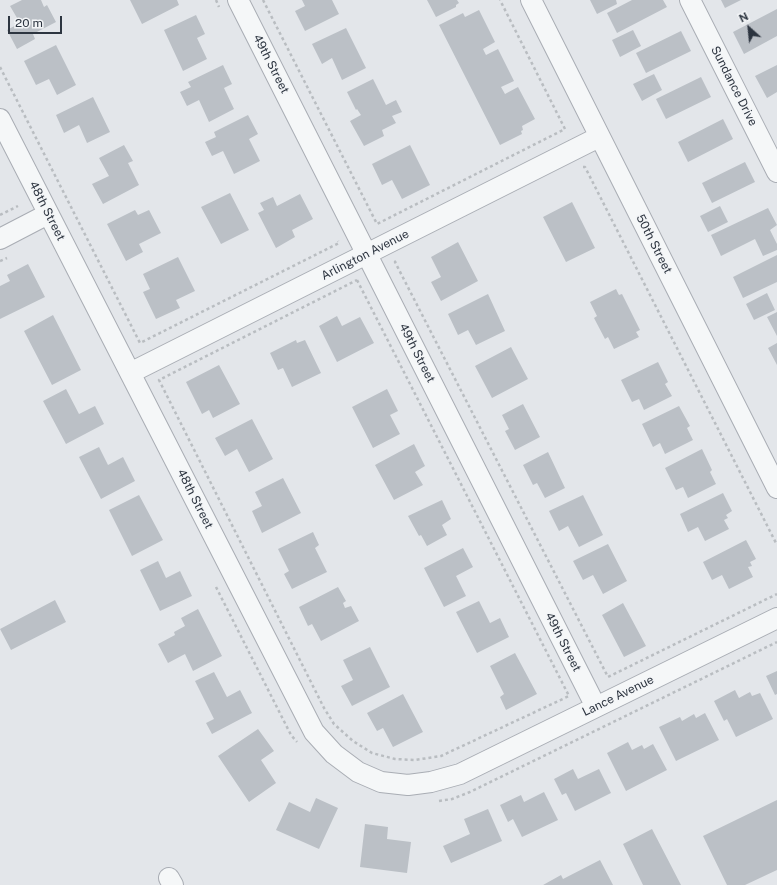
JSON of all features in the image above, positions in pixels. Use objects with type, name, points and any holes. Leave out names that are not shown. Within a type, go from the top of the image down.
[{"type":"street","name":"49th Street","points":[[238,0],[596,707]]},
{"type":"street","name":"50th Street","points":[[531,0],[777,488]]},
{"type":"street","name":"Sundance Drive","points":[[690,0],[777,172]]},
{"type":"street","name":"48th Street","points":[[0,119],[314,732],[334,754],[358,772],[381,782],[408,785],[431,782],[460,774]]},
{"type":"street","name":"Arlington Avenue","points":[[130,372],[600,137]]},
{"type":"street","points":[[0,239],[48,214]]},
{"type":"street","name":"Lance Avenue","points":[[460,774],[777,618]]},
{"type":"path","points":[[216,0],[223,14]]},
{"type":"path","points":[[263,0],[377,224],[565,129],[500,0]]},
{"type":"path","points":[[0,67],[140,343],[339,243],[335,236]]},
{"type":"path","points":[[578,170],[585,167],[777,545]]},
{"type":"path","points":[[0,215],[22,204]]},
{"type":"path","points":[[0,261],[14,254]]},
{"type":"path","points":[[402,258],[395,262],[608,677],[777,594]]},
{"type":"path","points":[[357,280],[568,696],[441,756],[415,760],[395,759],[372,753],[353,741],[334,724],[324,708],[159,380],[357,280]]},
{"type":"path","points":[[216,587],[291,735],[300,747]]},
{"type":"path","points":[[435,802],[470,792],[777,642]]},
{"type":"building","points":[[22,0],[41,0],[44,7],[47,5],[56,22],[33,34],[35,39],[17,49],[7,30],[20,23],[10,6]]},
{"type":"building","points":[[130,0],[177,0],[179,5],[142,24]]},
{"type":"building","points":[[302,0],[332,0],[339,14],[305,31],[295,11],[305,6]]},
{"type":"building","points":[[427,0],[457,0],[459,3],[456,7],[436,17]]},
{"type":"building","points":[[590,0],[616,0],[617,4],[597,14]]},
{"type":"building","points":[[632,0],[663,0],[667,7],[617,33],[607,13]]},
{"type":"building","points":[[721,0],[741,0],[725,8]]},
{"type":"building","points":[[777,9],[777,36],[744,54],[733,32]]},
{"type":"building","points":[[479,10],[495,42],[483,49],[486,55],[498,49],[514,81],[501,87],[505,94],[518,87],[535,119],[522,126],[522,134],[500,145],[439,25],[463,13],[465,17]]},
{"type":"building","points":[[196,15],[205,34],[197,38],[207,59],[183,71],[164,30]]},
{"type":"building","points":[[346,28],[366,68],[342,80],[332,58],[322,64],[312,44]]},
{"type":"building","points":[[633,30],[641,46],[620,57],[612,40]]},
{"type":"building","points":[[681,31],[691,51],[646,73],[636,53]]},
{"type":"building","points":[[56,45],[76,85],[57,95],[49,79],[36,85],[24,61]]},
{"type":"building","points":[[223,65],[232,84],[224,88],[234,109],[209,122],[199,100],[187,106],[180,92],[191,87],[188,82]]},
{"type":"building","points":[[777,65],[777,92],[767,98],[755,76]]},
{"type":"building","points":[[654,74],[662,90],[642,101],[633,84]]},
{"type":"building","points":[[701,77],[711,97],[666,119],[656,99]]},
{"type":"building","points":[[373,79],[386,105],[396,100],[402,112],[392,116],[396,123],[382,130],[384,136],[364,146],[350,121],[361,115],[357,109],[356,110],[347,92]]},
{"type":"building","points":[[93,97],[110,132],[87,143],[79,125],[64,133],[56,115]]},
{"type":"building","points":[[248,115],[258,134],[249,139],[260,161],[234,174],[223,151],[212,156],[205,142],[216,137],[214,132]]},
{"type":"building","points":[[723,119],[733,139],[688,162],[678,142]]},
{"type":"building","points":[[124,145],[133,161],[128,163],[139,185],[103,204],[92,184],[109,176],[99,158]]},
{"type":"building","points":[[410,145],[430,185],[402,199],[392,180],[382,185],[372,164]]},
{"type":"building","points":[[745,162],[755,182],[712,203],[702,183]]},
{"type":"building","points":[[230,193],[249,230],[221,244],[201,207]]},
{"type":"building","points":[[300,194],[313,219],[292,230],[295,237],[276,248],[258,213],[264,210],[260,203],[273,197],[277,206]]},
{"type":"building","points":[[572,202],[595,248],[566,262],[543,217]]},
{"type":"building","points":[[720,206],[728,222],[708,232],[700,216]]},
{"type":"building","points":[[768,208],[777,225],[770,230],[777,244],[777,250],[763,256],[755,239],[721,256],[711,235]]},
{"type":"building","points":[[135,210],[138,215],[149,210],[161,233],[139,244],[143,252],[126,261],[107,224]]},
{"type":"building","points":[[458,242],[478,281],[441,301],[431,282],[441,277],[431,257]]},
{"type":"building","points":[[777,255],[777,282],[743,298],[733,277]]},
{"type":"building","points":[[178,257],[195,291],[176,300],[180,308],[156,319],[143,292],[150,289],[143,274]]},
{"type":"building","points":[[28,264],[45,297],[0,319],[0,286],[10,281],[7,275]]},
{"type":"building","points":[[616,289],[619,295],[622,294],[640,330],[636,332],[639,337],[614,349],[608,337],[605,339],[594,318],[597,316],[590,302]]},
{"type":"building","points":[[767,293],[775,310],[754,320],[746,304]]},
{"type":"building","points":[[488,294],[505,331],[476,345],[468,330],[458,335],[448,314]]},
{"type":"building","points":[[777,312],[777,336],[767,317]]},
{"type":"building","points":[[53,315],[81,370],[52,385],[24,331]]},
{"type":"building","points":[[337,316],[342,326],[360,317],[374,343],[337,362],[319,326]]},
{"type":"building","points":[[296,340],[297,343],[305,340],[321,373],[292,387],[283,368],[278,370],[270,353]]},
{"type":"building","points":[[777,343],[777,365],[768,348]]},
{"type":"building","points":[[511,347],[528,379],[492,398],[475,366]]},
{"type":"building","points":[[658,362],[668,382],[665,384],[672,396],[644,410],[639,399],[632,402],[621,380]]},
{"type":"building","points":[[219,365],[240,404],[213,418],[209,410],[202,414],[186,382]]},
{"type":"building","points":[[66,389],[79,414],[95,406],[104,424],[66,444],[43,401]]},
{"type":"building","points":[[387,389],[398,411],[390,415],[400,434],[373,448],[352,407]]},
{"type":"building","points":[[523,404],[540,437],[515,450],[505,431],[509,429],[502,415]]},
{"type":"building","points":[[679,406],[690,426],[687,428],[693,440],[665,454],[660,443],[653,447],[642,424]]},
{"type":"building","points":[[252,419],[273,459],[249,472],[237,449],[225,456],[215,438]]},
{"type":"building","points":[[414,444],[425,466],[415,472],[423,485],[394,500],[375,465]]},
{"type":"building","points":[[99,447],[108,465],[123,457],[135,481],[101,499],[79,457]]},
{"type":"building","points":[[702,449],[712,470],[710,472],[716,484],[688,498],[683,487],[676,490],[665,468]]},
{"type":"building","points":[[548,452],[565,488],[545,498],[537,483],[533,485],[523,465]]},
{"type":"building","points":[[283,478],[301,513],[262,533],[252,511],[262,506],[255,492]]},
{"type":"building","points":[[723,493],[732,511],[726,515],[728,518],[724,520],[729,529],[705,541],[698,527],[688,532],[680,514]]},
{"type":"building","points":[[139,495],[163,540],[132,556],[109,510]]},
{"type":"building","points":[[583,495],[603,535],[579,547],[568,526],[559,531],[549,511]]},
{"type":"building","points":[[442,500],[451,519],[442,525],[447,535],[427,546],[421,535],[419,536],[408,516]]},
{"type":"building","points":[[313,532],[319,545],[315,548],[327,572],[292,589],[284,574],[289,571],[278,549]]},
{"type":"building","points":[[746,540],[756,559],[750,562],[752,566],[748,567],[753,577],[729,589],[722,575],[712,580],[703,562]]},
{"type":"building","points":[[608,544],[627,581],[603,594],[593,575],[583,580],[573,561]]},
{"type":"building","points":[[463,548],[473,567],[456,576],[466,596],[444,607],[424,568]]},
{"type":"building","points":[[158,561],[166,578],[180,571],[192,596],[160,611],[140,570]]},
{"type":"building","points":[[338,587],[346,601],[343,603],[345,608],[351,606],[359,621],[321,641],[312,624],[308,626],[299,607]]},
{"type":"building","points":[[55,600],[66,622],[11,650],[0,629]]},
{"type":"building","points":[[479,601],[490,623],[500,618],[509,637],[477,653],[456,612]]},
{"type":"building","points":[[623,603],[646,646],[624,657],[602,615]]},
{"type":"building","points":[[198,609],[222,656],[193,671],[185,654],[168,663],[158,644],[175,635],[174,632],[185,626],[181,618]]},
{"type":"building","points":[[370,647],[390,687],[352,706],[341,686],[353,680],[343,660]]},
{"type":"building","points":[[515,653],[537,694],[506,710],[500,697],[504,694],[490,666]]},
{"type":"building","points":[[777,671],[777,694],[775,695],[766,676]]},
{"type":"building","points":[[214,672],[227,697],[240,690],[252,713],[212,734],[206,723],[214,719],[195,681]]},
{"type":"building","points":[[735,690],[739,698],[750,692],[752,696],[760,693],[773,719],[736,737],[727,719],[724,721],[714,701]]},
{"type":"building","points":[[403,694],[423,732],[393,747],[383,728],[377,731],[367,713]]},
{"type":"building","points":[[705,713],[719,740],[676,761],[659,727],[680,717],[682,721],[694,714],[696,718]]},
{"type":"building","points":[[258,729],[274,751],[261,760],[276,783],[249,802],[218,756]]},
{"type":"building","points":[[628,742],[632,750],[642,745],[644,749],[653,744],[667,770],[626,791],[607,753]]},
{"type":"building","points":[[573,769],[578,779],[599,769],[611,793],[575,811],[566,793],[562,795],[554,779]]},
{"type":"building","points":[[544,792],[558,820],[522,837],[513,819],[508,822],[500,805],[521,795],[524,802]]},
{"type":"building","points":[[316,798],[338,808],[319,849],[276,830],[289,802],[310,812]]},
{"type":"building","points":[[777,800],[777,870],[745,885],[727,885],[703,836]]},
{"type":"building","points":[[488,809],[502,841],[451,863],[443,846],[470,834],[464,819]]},
{"type":"building","points":[[365,824],[388,827],[387,839],[411,842],[407,873],[360,867]]},
{"type":"building","points":[[652,829],[681,885],[643,885],[623,844]]},
{"type":"building","points":[[600,860],[613,885],[543,885],[561,875],[563,879]]}]
